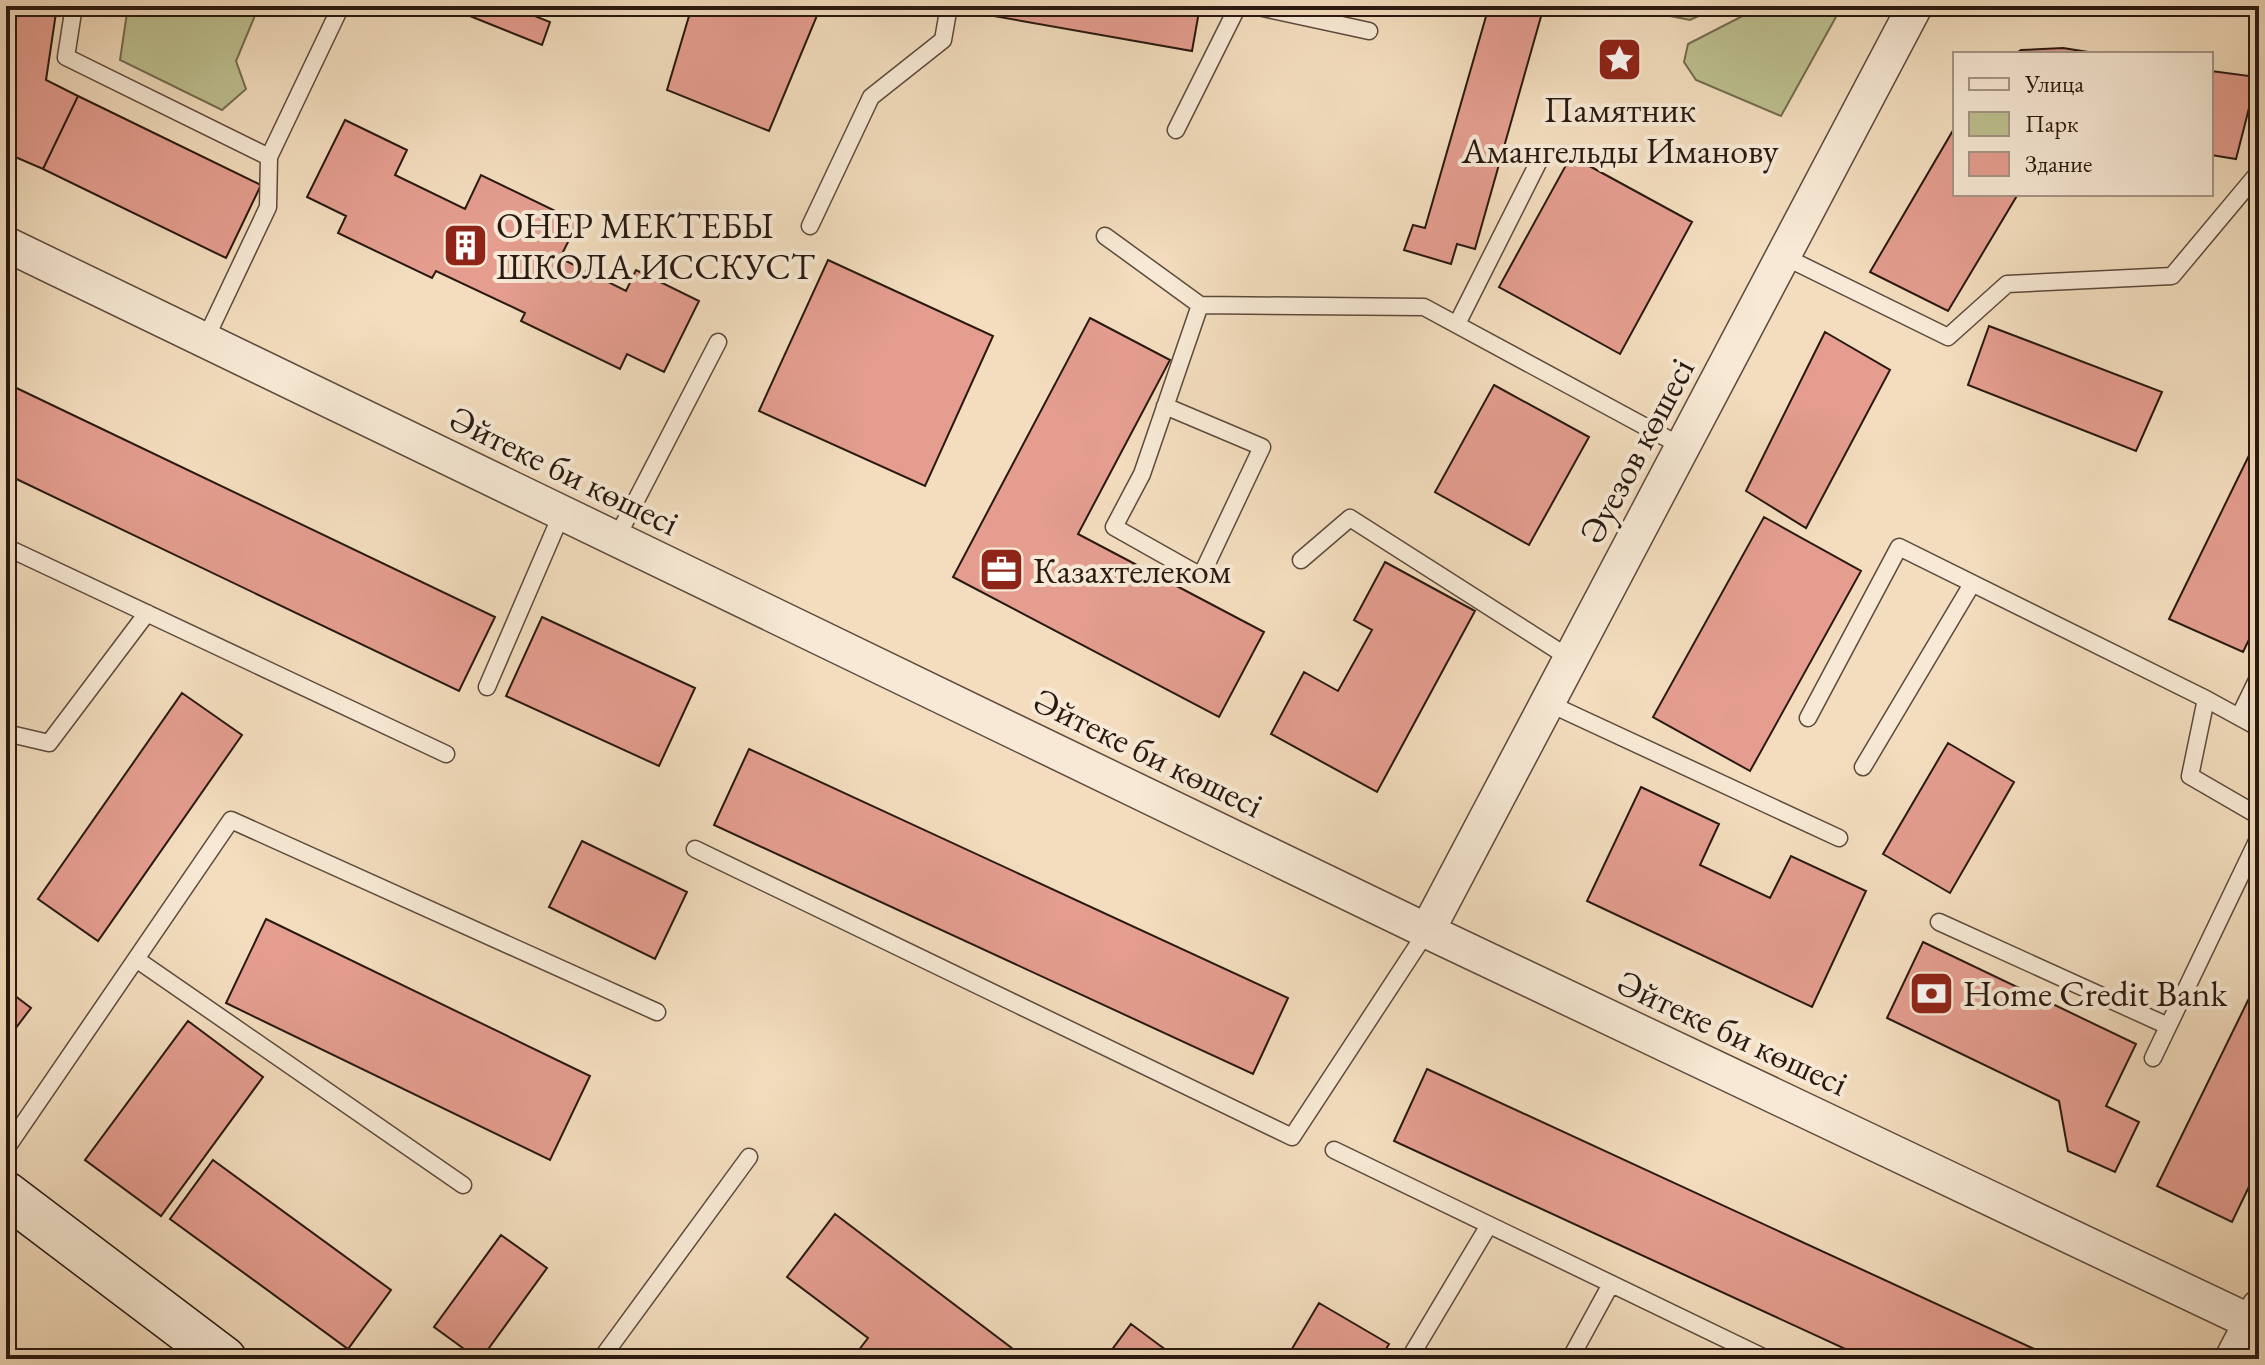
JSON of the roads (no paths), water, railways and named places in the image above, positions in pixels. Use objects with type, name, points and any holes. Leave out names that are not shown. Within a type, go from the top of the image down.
[{"type":"street","name":"Әуезов көшесі","points":[[1427,931],[1915,6]]},
{"type":"street","name":"Әйтеке би көшесі","points":[[6,244],[1427,931],[2257,1318]]},
{"type":"street","points":[[6,1194],[224,1359]]},
{"type":"street","points":[[2232,1359],[2257,1318]]},
{"type":"lane","points":[[74,6],[66,57],[269,157]]},
{"type":"lane","points":[[205,340],[268,207],[269,157],[341,6]]},
{"type":"lane","points":[[810,226],[871,97],[943,40],[949,6]]},
{"type":"lane","points":[[1176,130],[1238,6]]},
{"type":"lane","points":[[1254,6],[1369,31]]},
{"type":"lane","points":[[1457,324],[1538,163]]},
{"type":"lane","points":[[1783,256],[1948,337],[2007,284],[2172,276],[2259,172]]},
{"type":"lane","points":[[1105,236],[1200,305],[1424,307],[1683,447]]},
{"type":"lane","points":[[1165,406],[1262,447],[1201,576],[1114,527],[1142,474],[1165,406],[1200,305]]},
{"type":"lane","points":[[616,539],[718,342]]},
{"type":"lane","points":[[487,687],[562,513]]},
{"type":"lane","points":[[1301,560],[1350,518],[1571,659]]},
{"type":"lane","points":[[6,547],[446,754]]},
{"type":"lane","points":[[1808,718],[1899,547],[2259,728]]},
{"type":"lane","points":[[1863,767],[1972,584]]},
{"type":"lane","points":[[6,733],[49,743],[147,613]]},
{"type":"lane","points":[[2239,717],[2259,676]]},
{"type":"lane","points":[[2206,699],[2190,776],[2259,816]]},
{"type":"lane","points":[[1548,703],[1839,838]]},
{"type":"lane","points":[[6,1149],[231,820],[657,1012]]},
{"type":"lane","points":[[2153,1058],[2259,837]]},
{"type":"lane","points":[[695,849],[1292,1137],[1427,931]]},
{"type":"lane","points":[[1939,922],[2168,1026]]},
{"type":"lane","points":[[136,959],[463,1185]]},
{"type":"lane","points":[[1334,1150],[1767,1359]]},
{"type":"lane","points":[[601,1359],[749,1157]]},
{"type":"lane","points":[[1409,1359],[1489,1225]]},
{"type":"lane","points":[[1570,1359],[1611,1284]]},
{"type":"place","name":"Памятник Амангельды Иманову","points":[[1620,60]]},
{"type":"place","name":"ОНЕР МЕКТЕБЫ ШКОЛА ИССКУСТ","points":[[465,246]]},
{"type":"place","name":"Казахтелеком","points":[[1002,570]]},
{"type":"place","name":"Home Credit Bank","points":[[1932,993]]}]
